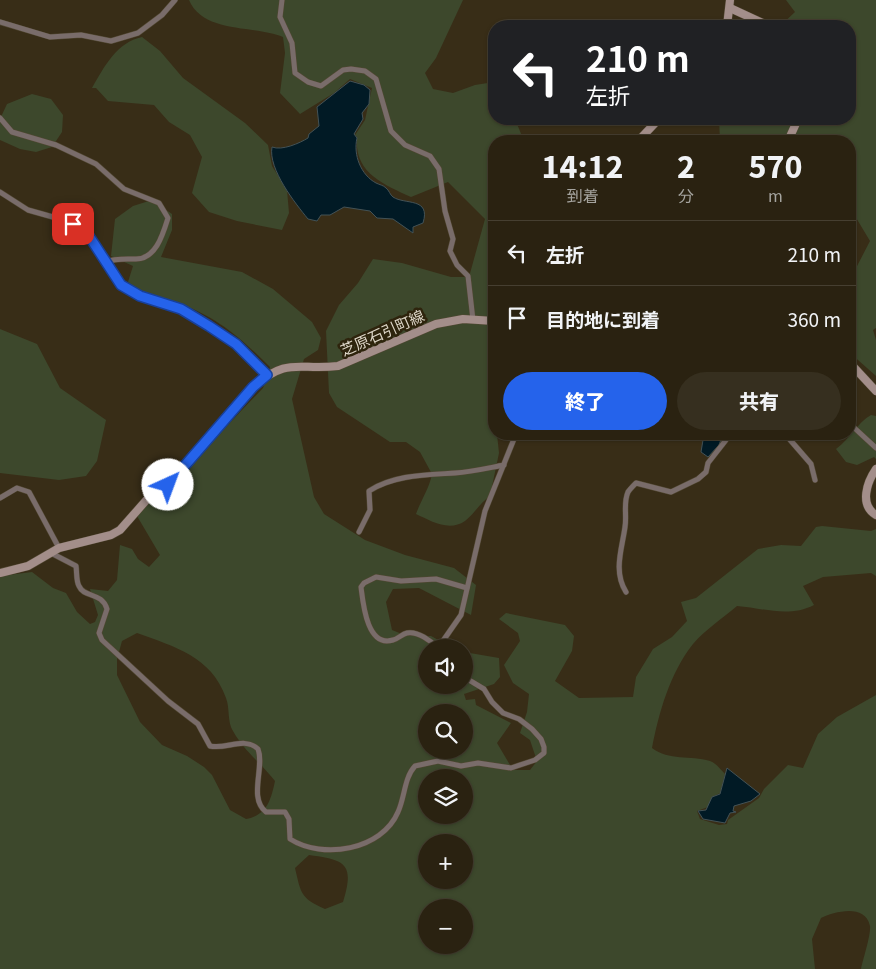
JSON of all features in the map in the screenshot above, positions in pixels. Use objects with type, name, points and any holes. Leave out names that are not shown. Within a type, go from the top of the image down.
[{"type":"main road","points":[[728,20],[730,4],[758,20]]},
{"type":"main road","points":[[644,135],[653,125]]},
{"type":"main road","name":"芝原石引町線","points":[[0,573],[28,566],[59,548],[111,535],[120,530],[150,496],[168,485],[253,387],[267,375],[284,366],[297,364],[323,368],[338,366],[436,324],[450,320],[488,321]]},
{"type":"main road","points":[[856,370],[876,391]]},
{"type":"main road","points":[[876,469],[870,478],[866,492],[867,502],[876,516]]},
{"type":"street","points":[[0,22],[50,37],[81,35],[111,41],[138,33],[162,15],[176,0]]},
{"type":"street","points":[[282,0],[280,18],[292,43],[294,67],[298,77],[321,86],[343,70],[356,69],[371,74],[379,87],[391,131],[405,145],[427,153],[436,161],[440,169],[445,210],[453,240],[450,251],[457,265],[468,276],[473,320]]},
{"type":"street","points":[[0,118],[12,132],[56,145],[96,164],[124,189],[154,200],[163,207],[168,218],[153,252],[146,258],[116,258],[104,262]]},
{"type":"street","points":[[0,192],[28,210],[60,219],[82,230],[89,236],[104,262],[121,285],[140,296],[181,309],[209,326],[236,344],[267,375]]},
{"type":"street","points":[[856,430],[876,448]]},
{"type":"street","points":[[444,639],[461,615],[485,511],[514,440]]},
{"type":"street","points":[[626,592],[619,572],[619,563],[626,526],[625,504],[628,492],[636,484],[672,492],[698,479],[706,472],[708,463],[726,440]]},
{"type":"street","points":[[790,440],[811,464],[815,480]]},
{"type":"street","points":[[359,532],[370,510],[369,491],[385,482],[504,465]]},
{"type":"street","points":[[0,498],[17,488],[29,492],[59,548]]},
{"type":"street","points":[[51,553],[76,566],[78,584],[81,590],[103,600],[107,609],[99,633],[102,640],[168,701],[198,724],[210,746],[216,748],[245,743],[254,745],[258,749],[261,759],[258,779],[259,802],[266,812],[284,812],[290,819],[290,839],[309,847],[340,849],[369,842],[389,828],[395,818],[409,774],[415,766],[438,761],[461,766],[478,763],[511,768],[540,758],[544,747],[532,729],[518,719],[503,713],[492,702],[484,688],[473,682]]},
{"type":"street","points":[[425,639],[419,635],[405,634],[392,641],[385,640],[374,633],[367,624],[360,588],[364,583],[376,577],[401,582],[436,579],[468,588]]},
{"type":"green space","points":[[189,0],[463,0],[436,58],[425,73],[433,89],[453,93],[475,85],[488,83],[488,125],[517,125],[522,135],[488,135],[488,440],[498,440],[499,453],[490,496],[465,521],[453,526],[446,525],[416,514],[432,474],[420,452],[406,442],[390,442],[337,407],[329,393],[326,331],[339,305],[358,283],[373,259],[402,263],[451,277],[469,277],[485,219],[448,182],[411,197],[381,182],[365,168],[360,160],[357,149],[357,137],[355,135],[365,120],[372,88],[350,79],[334,93],[300,114],[280,93],[285,53],[283,37],[272,33],[231,27],[206,18],[196,11]]},
{"type":"green space","points":[[786,0],[876,0],[876,328],[873,330],[876,340],[876,376],[856,358],[856,268],[870,241],[856,218],[856,135],[720,135],[719,125],[856,125],[856,20],[786,20],[795,12]]},
{"type":"green space","points":[[142,37],[160,51],[183,78],[245,123],[268,145],[272,166],[287,190],[289,213],[282,230],[237,221],[209,212],[192,193],[202,157],[190,135],[169,122],[154,105],[108,101],[96,88],[92,88],[112,56],[125,44]]},
{"type":"green space","points":[[32,94],[51,99],[63,115],[62,132],[52,147],[36,152],[20,149],[0,140],[0,119],[7,104]]},
{"type":"green space","points":[[152,200],[172,214],[172,230],[161,257],[242,272],[273,289],[312,322],[321,338],[318,350],[304,359],[292,399],[314,497],[324,514],[365,540],[405,555],[454,568],[476,585],[471,615],[419,588],[393,589],[386,602],[392,630],[407,636],[431,636],[436,639],[418,639],[418,694],[464,694],[466,700],[475,699],[476,705],[511,723],[497,743],[513,770],[530,770],[537,761],[530,740],[520,733],[527,712],[529,694],[513,683],[504,665],[520,641],[518,633],[499,619],[506,613],[565,625],[574,636],[572,651],[555,681],[579,698],[633,697],[636,677],[653,649],[672,637],[687,621],[681,602],[696,598],[758,549],[781,545],[801,546],[816,527],[871,531],[876,529],[876,576],[871,573],[823,577],[803,586],[814,605],[805,609],[786,612],[737,606],[698,639],[685,655],[666,693],[652,748],[665,755],[710,761],[725,774],[720,793],[712,797],[708,807],[697,811],[700,819],[719,825],[727,824],[728,820],[759,798],[764,789],[788,765],[803,768],[818,734],[837,717],[876,695],[876,969],[861,969],[870,926],[862,914],[849,911],[833,913],[821,918],[812,939],[815,969],[0,969],[0,576],[32,572],[53,588],[66,593],[77,612],[90,624],[95,622],[98,615],[90,589],[108,591],[117,580],[120,545],[132,549],[138,559],[149,567],[160,555],[137,516],[160,485],[200,454],[263,388],[270,367],[238,337],[216,321],[191,308],[145,292],[128,282],[133,266],[111,256],[115,219],[133,206]],"holes":[[[137,633],[190,655],[211,672],[226,698],[233,731],[242,745],[275,781],[270,800],[259,814],[246,819],[230,810],[212,775],[204,767],[187,756],[162,745],[140,722],[117,675],[117,659],[122,641]],[[309,855],[339,862],[347,871],[348,879],[343,902],[325,909],[306,898],[301,889],[295,868]]]},
{"type":"green space","points":[[0,329],[37,344],[60,388],[106,420],[97,461],[86,476],[59,480],[0,473]]},
{"type":"green space","points":[[871,415],[876,416],[876,459],[874,457],[857,465],[846,462],[836,449],[846,440],[856,440],[856,429]]},
{"type":"green space","points":[[473,654],[499,658],[500,677],[494,684],[473,691]]},
{"type":"water","points":[[350,81],[364,85],[370,90],[369,104],[362,113],[363,119],[354,134],[357,138],[356,151],[359,164],[366,175],[385,187],[393,197],[420,205],[424,215],[423,223],[413,227],[413,233],[393,219],[377,218],[370,211],[344,207],[330,215],[321,215],[317,221],[308,219],[278,175],[272,156],[272,147],[286,147],[308,138],[309,134],[319,126],[317,107]]},
{"type":"water","points":[[703,440],[721,440],[719,445],[708,457],[701,452]]},
{"type":"water","points":[[727,768],[760,794],[751,801],[734,806],[733,811],[736,812],[730,813],[725,823],[703,819],[698,811],[706,810],[712,797],[720,794]]},
{"type":"route","points":[[73,224],[89,236],[121,285],[140,296],[181,309],[209,326],[236,344],[267,375],[253,387],[168,485]]}]
